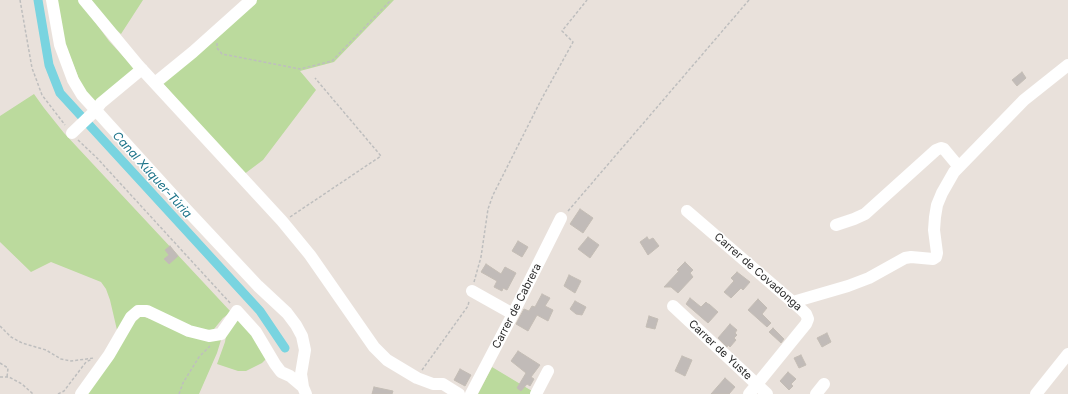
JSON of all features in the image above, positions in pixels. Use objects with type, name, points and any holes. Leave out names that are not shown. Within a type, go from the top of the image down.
[{"type":"street","points":[[52,0],[60,45],[73,80],[82,95],[247,275],[287,313],[296,325],[302,336],[305,350],[301,374],[305,390]]},
{"type":"street","points":[[84,0],[142,69],[282,221],[310,255],[374,347],[387,360],[417,378],[433,384],[435,389],[443,384],[459,394]]},
{"type":"street","points":[[155,83],[220,29],[252,0]]},
{"type":"street","points":[[793,302],[848,286],[868,278],[905,258],[911,257],[933,259],[936,257],[937,253],[934,230],[935,217],[937,205],[948,182],[959,167],[1024,100],[1068,66]]},
{"type":"street","points":[[72,133],[96,111],[101,103],[142,69]]},
{"type":"street","points":[[836,225],[865,214],[940,148],[944,149],[959,167]]},
{"type":"street","name":"Carrer de Covadonga","points":[[687,211],[793,302],[806,314],[808,319],[806,324],[753,389]]},
{"type":"street","name":"Carrer de Cabrera","points":[[471,394],[561,218]]},
{"type":"street","points":[[472,291],[513,314]]},
{"type":"street","name":"Carrer de Yuste","points":[[673,306],[753,389],[767,394]]},
{"type":"street","points":[[82,394],[100,360],[131,317],[138,311],[147,311],[189,331],[209,336],[221,334],[237,312],[256,332],[281,372],[290,376],[305,390]]},
{"type":"street","points":[[1036,394],[1068,354]]},
{"type":"street","points":[[536,394],[548,371]]},
{"type":"street","points":[[816,394],[824,384]]},
{"type":"path","points":[[20,0],[32,68],[39,87],[49,106],[81,144],[97,158],[187,254],[237,312]]},
{"type":"path","points":[[220,29],[222,32],[217,42],[217,48],[222,54],[300,69],[332,61],[391,0]]},
{"type":"path","points":[[417,378],[422,368],[468,306],[481,257],[488,210],[493,195],[541,100],[573,42],[562,31],[587,0]]},
{"type":"path","points":[[561,218],[749,0]]},
{"type":"path","points":[[282,221],[296,214],[381,156],[315,78]]},
{"type":"path","points":[[0,326],[11,337],[22,343],[46,350],[61,359],[71,361],[100,360]]},
{"type":"path","points":[[179,394],[182,383],[199,357],[221,334]]},
{"type":"path","points":[[58,394],[64,391],[86,362],[100,360]]},
{"type":"path","points":[[0,363],[8,368],[8,377]]},
{"type":"path","points":[[0,377],[8,377],[22,384],[33,394]]},
{"type":"green space","points":[[56,0],[79,0],[109,41],[135,69],[96,104],[83,89],[64,41]]},
{"type":"green space","points":[[88,0],[143,0],[121,34],[104,19]]},
{"type":"green space","points":[[254,0],[394,0],[334,62],[300,71],[316,90],[263,160],[243,175],[161,81]]},
{"type":"green space","points":[[34,94],[64,133],[231,312],[223,318],[214,329],[205,332],[152,310],[117,330],[110,300],[106,289],[101,282],[51,262],[31,272],[0,242],[0,116]]},
{"type":"green space","points":[[141,316],[221,340],[217,353],[199,394],[86,394],[126,330]]},
{"type":"green space","points":[[238,319],[257,341],[266,359],[262,363],[246,371],[238,371],[217,364],[225,342],[227,330]]},
{"type":"green space","points":[[492,367],[532,391],[531,394],[478,394]]},
{"type":"building","points":[[1022,72],[1026,78],[1017,86],[1012,80]]},
{"type":"building","points":[[580,209],[593,218],[583,233],[570,224]]},
{"type":"building","points":[[588,237],[599,245],[590,258],[578,249]]},
{"type":"building","points":[[647,237],[649,240],[653,238],[659,246],[648,255],[640,242]]},
{"type":"building","points":[[518,241],[528,247],[522,257],[512,251]]},
{"type":"building","points":[[170,246],[178,256],[169,264],[164,259],[169,255],[165,250]]},
{"type":"building","points":[[685,262],[693,270],[690,273],[693,277],[678,293],[671,287],[664,287],[679,271],[677,270]]},
{"type":"building","points":[[486,264],[501,274],[505,267],[516,273],[507,290],[503,288],[502,291],[494,287],[497,281],[481,272]]},
{"type":"building","points":[[737,272],[750,282],[743,290],[741,288],[731,298],[724,292],[734,281],[731,278]]},
{"type":"building","points":[[569,275],[581,281],[575,293],[564,286]]},
{"type":"building","points":[[542,294],[550,298],[545,306],[553,310],[548,321],[537,315],[528,331],[516,324],[524,309],[529,311],[532,306],[535,307]]},
{"type":"building","points":[[690,298],[701,307],[706,302],[718,312],[708,323],[686,304]]},
{"type":"building","points":[[758,299],[767,308],[762,314],[771,323],[767,327],[748,310]]},
{"type":"building","points":[[575,301],[586,307],[582,315],[576,314],[570,309]]},
{"type":"building","points":[[649,316],[658,319],[655,329],[646,327]]},
{"type":"building","points":[[730,324],[737,330],[735,333],[737,335],[734,338],[736,340],[730,347],[728,345],[727,347],[718,338]]},
{"type":"building","points":[[773,328],[784,339],[781,343],[769,332]]},
{"type":"building","points":[[827,333],[831,342],[822,347],[817,338]]},
{"type":"building","points":[[518,351],[540,365],[531,377],[534,379],[530,386],[527,384],[521,391],[517,388],[526,373],[511,361]]},
{"type":"building","points":[[801,355],[806,365],[799,368],[794,358]]},
{"type":"building","points":[[682,356],[692,360],[685,376],[675,371]]},
{"type":"building","points":[[460,369],[471,375],[465,386],[454,380]]},
{"type":"building","points":[[788,372],[796,379],[791,384],[793,386],[789,390],[780,381]]},
{"type":"building","points":[[725,378],[735,387],[729,394],[711,394]]},
{"type":"building","points":[[374,387],[393,391],[392,394],[372,394]]},
{"type":"waterway","name":"Canal Xúquer-Túria","points":[[38,0],[49,65],[60,93],[260,311],[285,348]]}]
